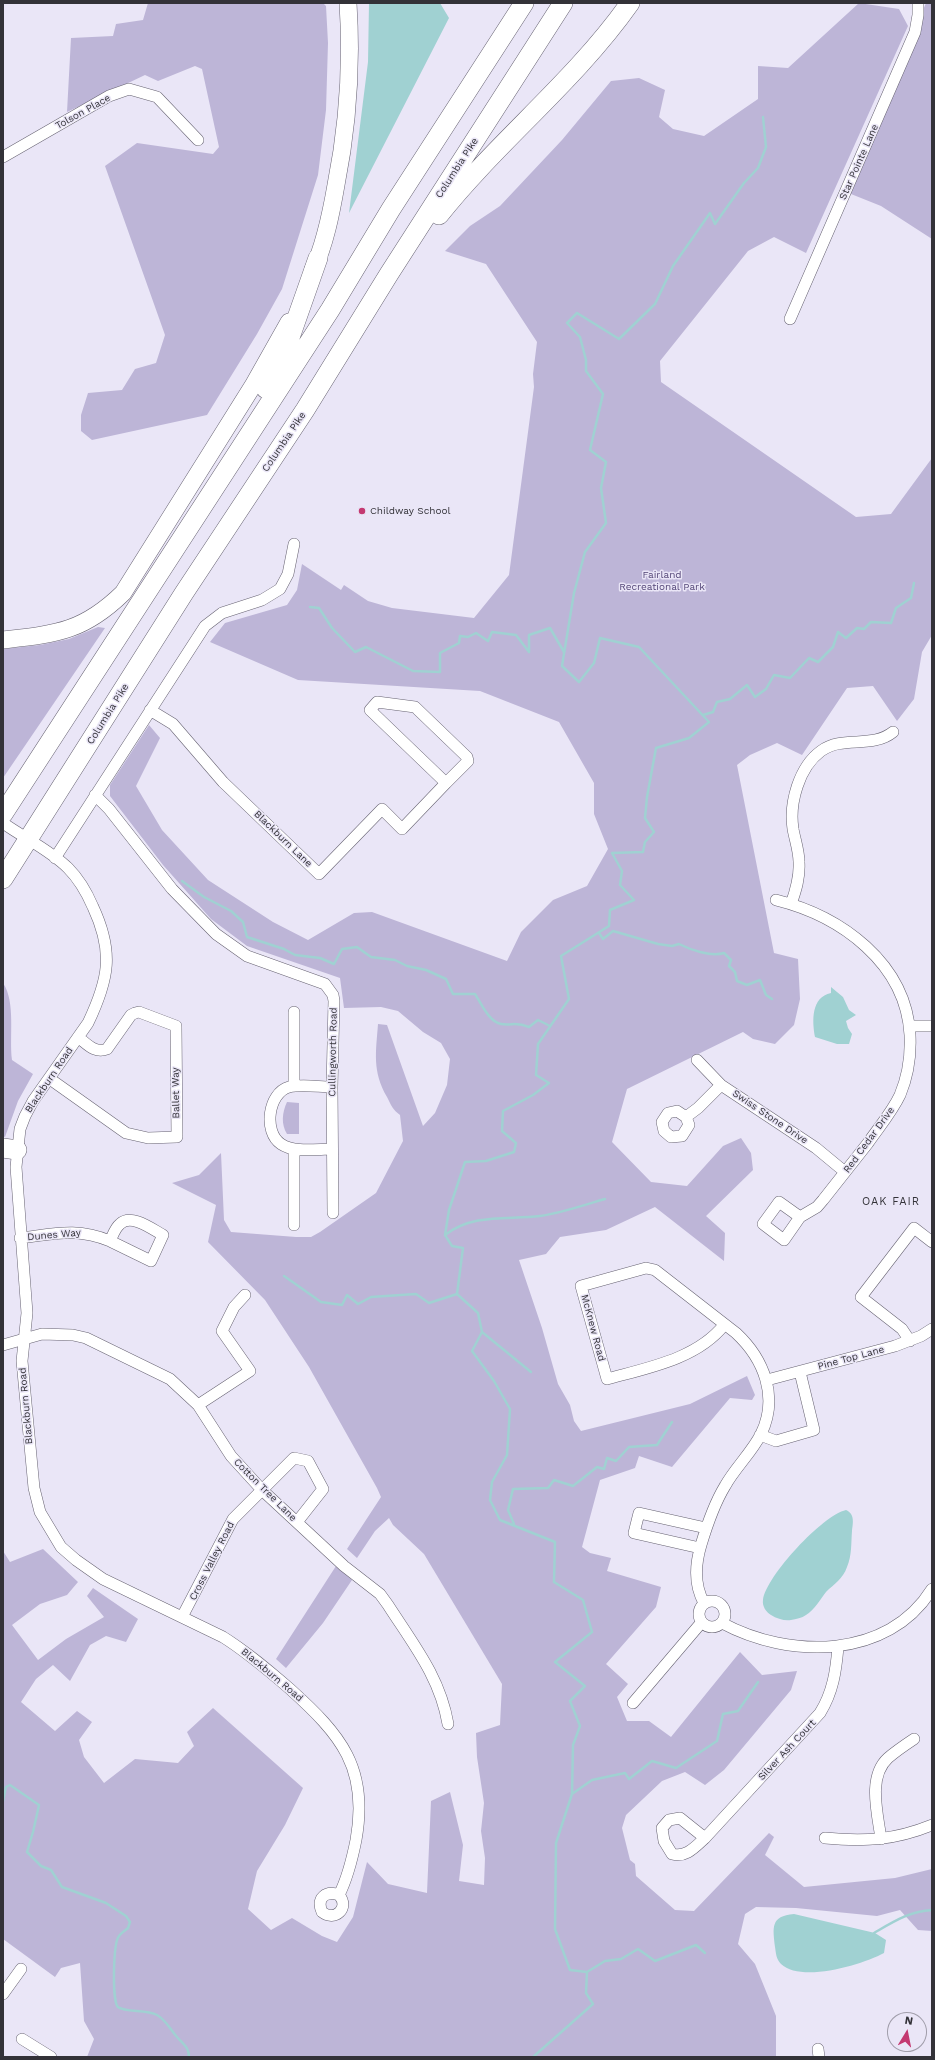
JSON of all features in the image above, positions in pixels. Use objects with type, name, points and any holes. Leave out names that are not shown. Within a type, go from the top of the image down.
[{"type":"highway","points":[[3,814],[330,310],[391,209],[524,3]]},
{"type":"highway","name":"Columbia Pike","points":[[3,879],[184,593],[305,410],[389,274],[563,3]]},
{"type":"highway","points":[[389,274],[448,203],[551,96],[619,18],[630,3]]},
{"type":"highway","points":[[188,528],[265,391],[287,346],[318,258]]},
{"type":"main road","points":[[3,640],[46,635],[81,625],[97,616],[123,593],[258,378],[295,310],[318,258],[332,207],[347,115],[350,70],[348,3]]},
{"type":"street","name":"Star Pointe Lane","points":[[790,319],[915,32],[918,15],[918,3]]},
{"type":"street","name":"Tolson Place","points":[[3,157],[109,96],[129,89],[157,97],[198,140]]},
{"type":"street","points":[[55,858],[193,642],[214,617],[231,609],[262,600],[280,589],[288,574],[294,544]]},
{"type":"street","name":"Blackburn Lane","points":[[150,710],[173,724],[223,782],[319,874],[382,809],[402,830],[468,761],[468,757],[415,707],[377,702],[370,710],[446,783]]},
{"type":"street","points":[[791,904],[798,882],[799,872],[798,852],[793,829],[793,805],[796,792],[809,764],[820,751],[828,746],[836,743],[876,740],[893,732]]},
{"type":"street","name":"Cullingworth Road","points":[[95,795],[109,809],[172,889],[216,934],[247,956],[319,981],[330,989],[334,1001],[332,1087],[333,1213]]},
{"type":"street","name":"Blackburn Road","points":[[3,823],[68,868],[89,897],[104,932],[107,947],[105,979],[88,1023],[50,1079],[33,1101],[10,1149],[16,1188],[27,1313],[23,1338],[22,1361],[34,1488],[40,1512],[61,1547],[88,1570],[103,1579],[223,1637],[259,1662],[318,1714],[343,1746],[354,1770],[360,1803],[359,1820],[350,1868],[339,1895]]},
{"type":"street","name":"Red Cedar Drive","points":[[776,900],[791,904],[844,929],[870,949],[885,966],[896,985],[902,998],[909,1026],[909,1062],[900,1095],[885,1120],[817,1207],[800,1217]]},
{"type":"street","name":"Ballet Way","points":[[50,1079],[126,1133],[148,1138],[177,1137],[176,1026],[139,1012],[131,1015],[107,1049],[101,1051],[95,1050],[78,1037]]},
{"type":"street","points":[[294,1012],[294,1086]]},
{"type":"street","points":[[909,1026],[932,1026]]},
{"type":"street","name":"Swiss Stone Drive","points":[[697,1060],[721,1085],[816,1148],[845,1172]]},
{"type":"street","points":[[686,1117],[698,1108],[721,1085]]},
{"type":"street","points":[[332,1087],[294,1086],[283,1090],[275,1098],[271,1109],[270,1127],[279,1143],[294,1149],[332,1148]]},
{"type":"street","points":[[294,1149],[294,1225]]},
{"type":"street","name":"Dunes Way","points":[[20,1238],[70,1232],[85,1232],[110,1241],[151,1261],[163,1235],[129,1220],[118,1225],[110,1241]]},
{"type":"street","points":[[910,1341],[902,1329],[861,1297],[914,1228],[932,1242]]},
{"type":"street","name":"McKnew Road","points":[[704,1604],[697,1585],[696,1575],[700,1548],[706,1528],[725,1485],[760,1435],[768,1411],[767,1380],[762,1367],[747,1343],[655,1270],[650,1268],[581,1286],[607,1379],[653,1366],[700,1347],[709,1342],[724,1325]]},
{"type":"street","points":[[198,1405],[250,1371],[222,1331],[234,1307],[245,1295]]},
{"type":"street","name":"Pine Top Lane","points":[[767,1380],[910,1341],[932,1329]]},
{"type":"street","name":"Cotton Tree Lane","points":[[3,1345],[23,1338],[42,1334],[62,1333],[86,1338],[170,1379],[198,1405],[231,1456],[262,1490],[344,1566],[380,1594],[435,1679],[445,1707],[448,1724]]},
{"type":"street","points":[[760,1435],[776,1441],[814,1430],[800,1372]]},
{"type":"street","name":"Cross Valley Road","points":[[182,1618],[233,1519],[294,1458],[308,1461],[323,1489],[297,1522]]},
{"type":"street","points":[[700,1548],[634,1533],[639,1513],[706,1528]]},
{"type":"street","points":[[722,1623],[741,1633],[759,1639],[807,1646],[838,1647],[853,1644],[887,1632],[913,1614],[924,1602],[932,1589]]},
{"type":"street","points":[[710,1601],[720,1604],[725,1612],[722,1623],[712,1628],[701,1623],[699,1614],[704,1604],[710,1601]]},
{"type":"street","points":[[633,1703],[701,1623]]},
{"type":"street","name":"Silver Ash Court","points":[[705,1838],[820,1713],[832,1687],[836,1671],[838,1647]]},
{"type":"street","points":[[881,1839],[876,1797],[878,1774],[888,1758],[914,1739]]},
{"type":"street","points":[[825,1838],[863,1841],[881,1839],[914,1832],[932,1825]]},
{"type":"street","points":[[3,1994],[21,1969]]},
{"type":"street","points":[[22,2039],[51,2057]]},
{"type":"green space","points":[[148,3],[323,3],[326,6],[328,43],[326,110],[318,175],[282,289],[257,334],[207,415],[92,440],[81,431],[81,415],[88,393],[122,390],[135,369],[156,363],[165,335],[105,166],[137,143],[213,154],[219,147],[202,69],[195,66],[158,81],[145,75],[67,112],[71,38],[113,36],[116,24],[143,20]]},
{"type":"green space","name":"Fairland Recreational Park","points":[[859,3],[899,9],[908,26],[806,253],[774,237],[748,251],[660,361],[661,382],[856,517],[891,514],[932,458],[932,635],[922,652],[914,699],[897,721],[873,686],[847,688],[802,755],[777,743],[750,755],[737,765],[774,953],[798,959],[800,999],[794,1025],[775,1044],[753,1039],[743,1032],[627,1089],[612,1142],[651,1182],[687,1186],[723,1146],[741,1138],[751,1153],[753,1170],[706,1216],[725,1233],[724,1261],[655,1207],[606,1230],[560,1237],[546,1254],[519,1260],[542,1328],[558,1384],[570,1405],[574,1421],[581,1431],[690,1404],[747,1376],[755,1395],[752,1400],[730,1398],[672,1467],[639,1456],[635,1468],[600,1480],[582,1547],[590,1553],[611,1558],[607,1571],[661,1587],[656,1607],[606,1664],[628,1684],[617,1697],[627,1721],[649,1721],[671,1737],[740,1652],[762,1675],[797,1671],[791,1690],[724,1770],[705,1785],[685,1772],[662,1781],[626,1815],[622,1828],[630,1860],[635,1864],[636,1876],[675,1910],[694,1911],[769,1833],[774,1837],[765,1855],[804,1887],[895,1878],[932,1869],[932,1931],[918,1930],[900,1910],[877,1916],[796,1908],[756,1907],[745,1914],[738,1944],[755,1964],[776,2016],[776,2057],[87,2057],[94,2039],[84,2021],[80,1963],[61,1968],[55,1977],[3,1939],[3,1551],[10,1562],[43,1549],[78,1582],[67,1595],[40,1604],[12,1625],[38,1660],[66,1639],[104,1617],[87,1596],[93,1588],[138,1619],[126,1642],[106,1636],[90,1645],[70,1681],[53,1665],[36,1679],[21,1702],[55,1731],[77,1711],[92,1722],[79,1740],[84,1757],[104,1783],[135,1759],[178,1763],[194,1746],[187,1732],[213,1708],[303,1788],[285,1825],[257,1871],[248,1909],[271,1930],[292,1918],[322,1936],[337,1942],[353,1917],[367,1862],[388,1884],[427,1893],[431,1801],[450,1792],[463,1845],[459,1881],[484,1885],[485,1858],[481,1831],[484,1803],[477,1757],[476,1733],[500,1725],[502,1684],[424,1554],[393,1525],[389,1518],[375,1531],[357,1558],[347,1549],[381,1497],[377,1488],[309,1367],[265,1300],[208,1242],[216,1205],[172,1183],[199,1175],[221,1153],[224,1220],[231,1232],[311,1237],[376,1193],[403,1141],[400,1115],[394,1109],[382,1088],[377,1070],[376,1053],[378,1024],[387,1025],[423,1126],[435,1113],[447,1085],[450,1059],[441,1043],[423,1032],[398,1011],[381,1007],[344,1008],[340,978],[247,946],[211,919],[163,865],[110,796],[110,785],[149,725],[160,738],[136,786],[162,830],[208,880],[273,922],[308,940],[354,913],[372,912],[507,961],[521,932],[553,900],[587,886],[608,849],[594,814],[594,783],[559,722],[480,691],[298,680],[210,642],[225,623],[287,605],[297,590],[302,564],[341,590],[344,585],[368,601],[392,608],[474,618],[509,575],[534,387],[533,374],[537,342],[486,264],[445,251],[470,226],[500,206],[562,140],[611,81],[639,78],[665,90],[659,117],[673,129],[704,136],[758,99],[758,66],[788,68]]},
{"type":"green space","points":[[926,3],[932,3],[932,239],[881,206],[846,192]]},
{"type":"green space","points":[[98,627],[105,628],[3,778],[3,649],[40,645],[69,639]]},
{"type":"green space","points":[[3,983],[7,991],[11,1010],[12,1060],[33,1074],[18,1101],[5,1137],[3,1136]]},
{"type":"green space","points":[[287,1102],[299,1103],[299,1134],[287,1134],[285,1130],[283,1118]]},
{"type":"green space","points":[[336,1566],[352,1580],[323,1623],[286,1668],[276,1659]]},
{"type":"shaded area","points":[[369,3],[440,3],[449,18],[349,213],[368,62]]},
{"type":"shaded area","points":[[831,987],[843,997],[849,1010],[856,1015],[846,1021],[852,1034],[849,1044],[837,1044],[815,1037],[813,1024],[814,1010],[816,1004],[824,995],[831,993]]},
{"type":"shaded area","points":[[846,1510],[851,1514],[853,1522],[850,1558],[843,1575],[826,1592],[817,1605],[804,1616],[797,1619],[786,1620],[778,1619],[769,1614],[764,1607],[763,1602],[766,1589],[785,1562],[810,1534],[836,1514]]},
{"type":"shaded area","points":[[794,1914],[875,1933],[886,1940],[884,1953],[847,1967],[832,1970],[802,1972],[790,1969],[781,1964],[777,1958],[774,1929],[777,1920],[781,1917]]},
{"type":"waterway","points":[[457,1294],[463,1248],[452,1246],[445,1235],[449,1210],[465,1162],[486,1161],[514,1152],[516,1143],[502,1131],[503,1111],[533,1095],[549,1083],[536,1075],[538,1044],[569,999],[561,956],[609,926],[610,910],[634,900],[620,885],[622,871],[612,853],[643,852],[645,842],[654,832],[645,818],[647,797],[656,748],[689,738],[709,722],[639,647],[600,638],[594,663],[579,682],[562,666],[574,593],[585,552],[606,523],[601,488],[606,462],[590,450],[603,394],[586,371],[586,360],[580,337],[567,323],[577,313],[619,339],[655,304],[673,266],[710,213],[715,224],[744,183],[758,168],[766,147],[763,117]]},
{"type":"waterway","points":[[703,715],[713,712],[717,702],[730,699],[747,685],[755,697],[766,689],[774,675],[790,678],[809,658],[818,662],[833,647],[838,632],[846,638],[857,628],[864,629],[871,622],[891,623],[896,608],[911,598],[914,583]]},
{"type":"waterway","points":[[310,607],[319,608],[332,628],[355,652],[366,647],[413,671],[440,672],[440,653],[459,643],[460,636],[468,637],[476,633],[488,641],[492,632],[516,635],[529,652],[529,635],[550,628],[564,652]]},
{"type":"waterway","points":[[182,881],[204,897],[231,911],[243,922],[247,937],[284,949],[295,955],[320,958],[334,964],[342,949],[357,947],[371,957],[395,960],[407,966],[426,970],[446,979],[453,994],[475,994],[489,1016],[497,1023],[520,1024],[529,1027],[538,1020],[550,1026]]},
{"type":"waterway","points":[[599,933],[603,939],[613,931],[658,944],[672,946],[679,944],[695,951],[713,954],[724,953],[731,960],[729,966],[735,972],[737,981],[747,985],[760,980],[766,995],[772,999]]},
{"type":"waterway","points":[[445,1235],[467,1223],[479,1220],[548,1215],[605,1199]]},
{"type":"waterway","points":[[284,1276],[321,1302],[342,1305],[347,1295],[358,1304],[371,1297],[416,1294],[429,1303],[457,1294],[478,1313],[482,1332]]},
{"type":"waterway","points":[[531,1372],[482,1332],[472,1351],[494,1381],[510,1409],[507,1455],[492,1482],[490,1500],[500,1520],[555,1542],[554,1582],[583,1600],[592,1632],[555,1662],[585,1686],[570,1701],[580,1726],[573,1745],[572,1794],[556,1843],[555,1929],[570,1970],[587,1972],[586,1993],[593,2004],[533,2057]]},
{"type":"waterway","points":[[514,1524],[508,1510],[513,1489],[548,1488],[554,1480],[573,1486],[597,1467],[604,1469],[607,1458],[616,1461],[629,1447],[657,1445],[672,1422]]},
{"type":"waterway","points":[[572,1794],[592,1780],[625,1773],[629,1779],[652,1761],[676,1768],[717,1741],[723,1714],[738,1711],[758,1682]]},
{"type":"waterway","points":[[3,1801],[6,1787],[10,1785],[39,1805],[27,1852],[41,1866],[51,1870],[62,1887],[106,1903],[126,1916],[130,1922],[128,1928],[119,1936],[115,1949],[114,1984],[116,2003],[118,2007],[122,2009],[152,2013],[160,2017],[185,2046],[189,2057]]},
{"type":"waterway","points":[[874,1933],[895,1921],[916,1912],[932,1910]]},
{"type":"waterway","points":[[587,1972],[605,1961],[621,1959],[638,1949],[655,1961],[696,1945],[705,1953]]},
{"type":"place","name":"Childway School","points":[[362,511]]},
{"type":"district","name":"OAK FAIR","points":[[891,1202]]}]
